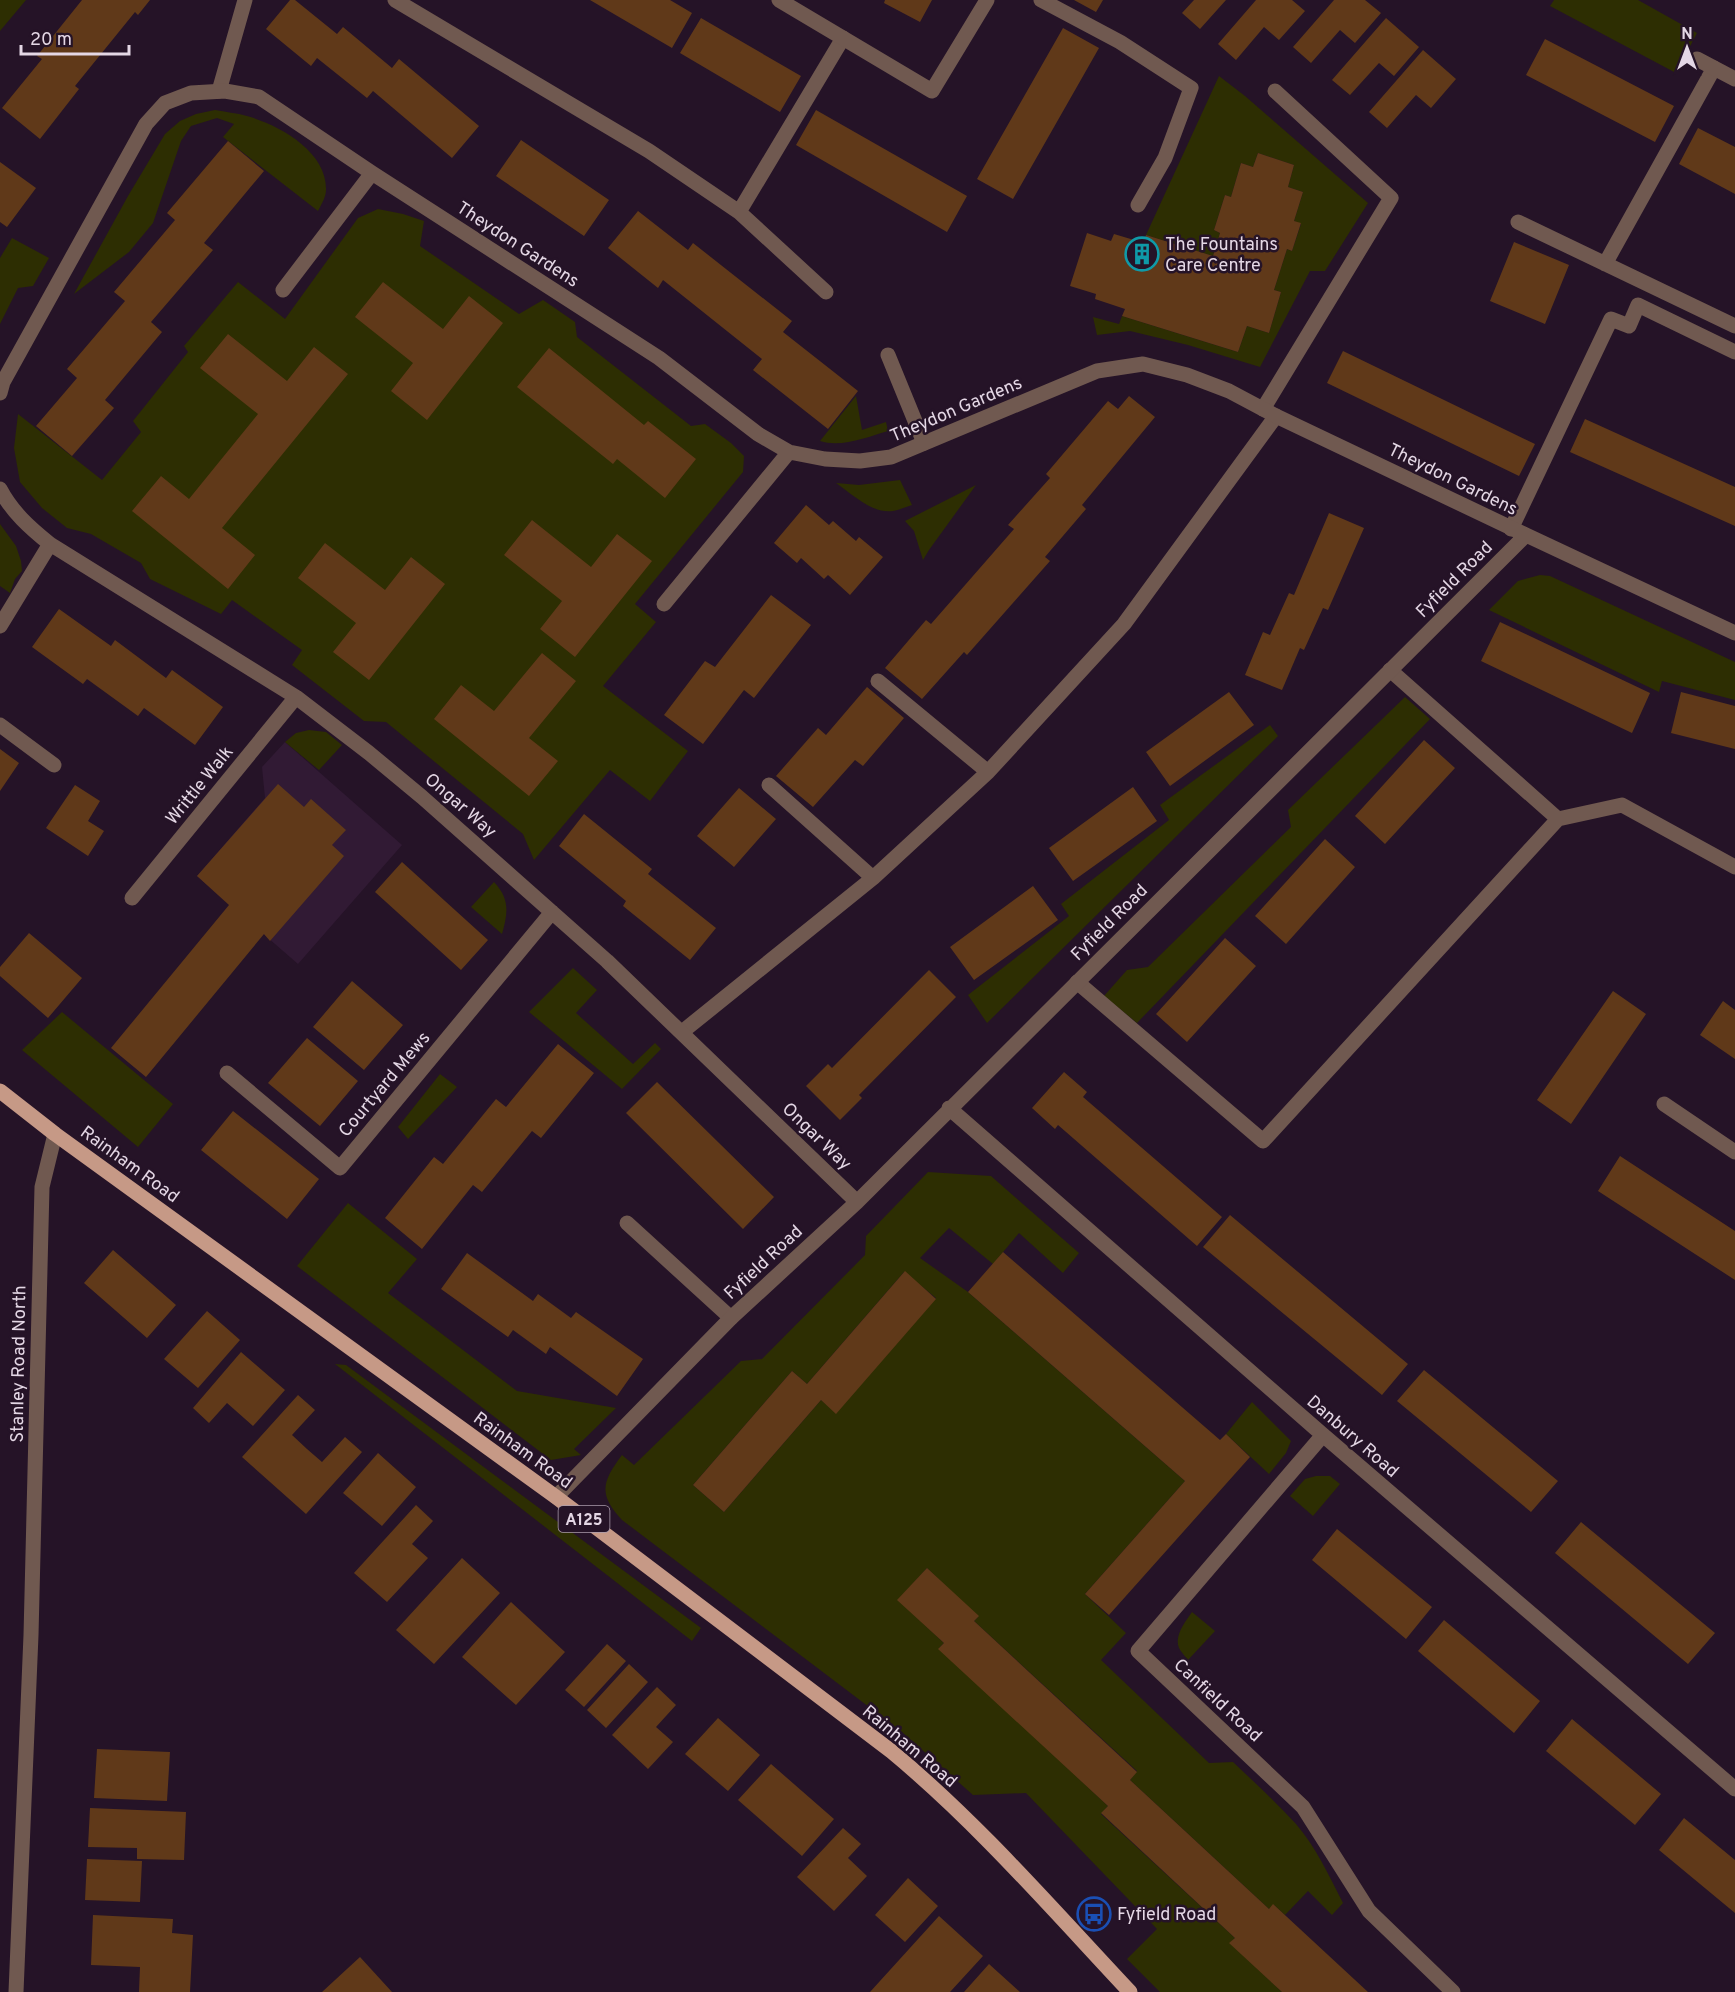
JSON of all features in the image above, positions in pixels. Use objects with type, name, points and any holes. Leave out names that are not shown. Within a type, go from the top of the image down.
[{"type":"main road","name":"Rainham Road","points":[[0,1091],[55,1134],[556,1497],[891,1751],[920,1775],[1005,1859],[1130,1992]]},
{"type":"street","points":[[219,91],[245,0]]},
{"type":"street","points":[[395,0],[649,151],[739,212],[826,292]]},
{"type":"street","points":[[779,0],[932,91],[987,0]]},
{"type":"street","points":[[1041,0],[1120,42],[1191,88],[1165,158],[1138,204]]},
{"type":"street","points":[[739,212],[843,38]]},
{"type":"street","points":[[1697,59],[1735,79]]},
{"type":"street","points":[[1605,264],[1714,68]]},
{"type":"street","name":"Theydon Gardens","points":[[0,393],[3,382],[146,124],[165,103],[191,93],[219,91],[259,97],[660,358],[758,434],[789,452],[825,459],[860,461],[891,457],[1097,371],[1143,364],[1187,375],[1229,391],[1269,413],[1519,532]]},
{"type":"street","points":[[682,1032],[873,878],[988,772],[1124,624],[1269,413],[1391,198],[1275,91]]},
{"type":"street","points":[[283,290],[372,172]]},
{"type":"street","points":[[1518,222],[1735,326]]},
{"type":"street","name":"Fyfield Road","points":[[556,1497],[731,1318],[857,1202],[1390,670],[1519,532],[1611,319],[1629,326],[1638,305],[1735,352]]},
{"type":"street","points":[[888,355],[924,443]]},
{"type":"street","points":[[664,604],[789,452]]},
{"type":"street","name":"Ongar Way","points":[[0,489],[26,525],[50,544],[296,697],[422,797],[552,912],[682,1032],[857,1202]]},
{"type":"street","points":[[1519,532],[1735,633]]},
{"type":"street","points":[[0,626],[50,544]]},
{"type":"street","points":[[1390,670],[1558,819]]},
{"type":"street","points":[[878,681],[988,772]]},
{"type":"street","name":"Writtle Walk","points":[[132,898],[296,697]]},
{"type":"street","points":[[0,725],[54,765]]},
{"type":"street","points":[[769,785],[873,878]]},
{"type":"street","points":[[1077,981],[1263,1141],[1558,819],[1622,806],[1735,867]]},
{"type":"street","name":"Courtyard Mews","points":[[227,1073],[340,1168],[552,912]]},
{"type":"street","points":[[1664,1104],[1735,1152]]},
{"type":"street","name":"Danbury Road","points":[[949,1108],[1323,1435],[1735,1789]]},
{"type":"street","name":"Stanley Road North","points":[[16,1992],[31,1635],[42,1187],[55,1134]]},
{"type":"street","points":[[627,1223],[731,1318]]},
{"type":"street","name":"Canfield Road","points":[[1323,1435],[1138,1651],[1303,1807],[1369,1911],[1453,1992]]},
{"type":"shaded area","points":[[0,0],[26,0],[0,31]]},
{"type":"shaded area","points":[[1554,0],[1638,0],[1697,33],[1676,73],[1550,6]]},
{"type":"shaded area","points":[[1219,76],[1368,203],[1325,271],[1310,271],[1260,367],[1188,345],[1130,331],[1097,335],[1093,317],[1119,324],[1122,316],[1238,352],[1247,326],[1269,333],[1281,292],[1274,290],[1287,249],[1292,251],[1301,224],[1294,221],[1303,192],[1288,187],[1294,165],[1258,153],[1253,167],[1241,163],[1231,197],[1225,195],[1214,230],[1220,233],[1213,256],[1146,235]]},
{"type":"shaded area","points":[[215,110],[260,120],[286,133],[310,152],[319,163],[326,190],[318,211],[223,137],[234,124],[217,118],[191,126],[181,141],[153,223],[129,252],[74,294],[165,134],[180,121],[196,114]]},
{"type":"shaded area","points":[[378,209],[424,221],[420,246],[519,314],[543,300],[575,322],[577,337],[691,426],[705,424],[731,443],[744,456],[743,472],[635,604],[656,622],[603,686],[688,751],[650,801],[610,770],[534,860],[523,834],[386,722],[364,721],[292,665],[302,650],[232,600],[221,614],[150,579],[141,563],[91,534],[67,528],[42,508],[20,482],[14,448],[18,414],[102,480],[141,432],[133,421],[188,352],[184,346],[238,282],[285,319],[358,218]]},
{"type":"shaded area","points":[[12,238],[49,258],[33,286],[18,288],[0,324],[0,258]]},
{"type":"shaded area","points":[[856,396],[862,430],[886,422],[888,431],[845,442],[820,441]]},
{"type":"shaded area","points":[[900,480],[912,505],[893,511],[870,506],[836,483],[859,485]]},
{"type":"shaded area","points":[[976,485],[923,560],[914,531],[905,521]]},
{"type":"shaded area","points":[[0,524],[16,546],[21,561],[22,571],[15,579],[10,593],[0,586]]},
{"type":"shaded area","points":[[1540,575],[1550,576],[1735,662],[1735,700],[1662,681],[1659,692],[1489,610],[1518,581]]},
{"type":"shaded area","points":[[1405,697],[1430,719],[1137,1023],[1104,996],[1127,970],[1148,967],[1291,827],[1288,810]]},
{"type":"shaded area","points":[[1270,725],[1278,736],[987,1023],[968,995],[1069,916],[1061,904],[1169,820],[1160,805]]},
{"type":"shaded area","points":[[309,730],[326,732],[342,745],[319,770],[285,742],[296,733]]},
{"type":"shaded area","points":[[285,742],[402,845],[298,964],[197,876],[265,798],[262,767]]},
{"type":"shaded area","points":[[494,882],[503,894],[506,906],[506,919],[502,934],[471,907]]},
{"type":"shaded area","points":[[573,968],[597,990],[576,1013],[633,1064],[655,1043],[661,1049],[622,1089],[529,1012]]},
{"type":"shaded area","points":[[62,1012],[173,1104],[138,1147],[22,1050]]},
{"type":"shaded area","points":[[440,1074],[457,1087],[408,1139],[398,1127]]},
{"type":"shaded area","points":[[928,1172],[991,1176],[1079,1253],[1063,1273],[1019,1233],[993,1264],[949,1228],[920,1258],[968,1292],[1185,1481],[1085,1594],[1126,1633],[1101,1660],[1209,1763],[1233,1762],[1281,1808],[1310,1842],[1343,1903],[1332,1915],[1308,1891],[1285,1915],[1274,1905],[1269,1909],[1130,1780],[1137,1771],[974,1621],[978,1617],[927,1568],[898,1600],[944,1643],[939,1648],[1108,1806],[1101,1814],[1235,1938],[1230,1943],[1282,1992],[1160,1992],[1127,1959],[1157,1929],[1026,1793],[973,1795],[902,1732],[622,1520],[609,1503],[606,1495],[607,1481],[622,1455],[634,1465],[741,1361],[762,1359],[865,1255],[866,1236]],"holes":[[[904,1272],[936,1298],[836,1413],[821,1400],[724,1512],[693,1485],[792,1371],[807,1384]]]},
{"type":"shaded area","points":[[348,1203],[417,1259],[388,1293],[517,1391],[616,1408],[574,1449],[581,1455],[551,1460],[297,1266]]},
{"type":"shaded area","points":[[335,1364],[346,1365],[701,1628],[692,1641]]},
{"type":"shaded area","points":[[1252,1402],[1291,1441],[1286,1453],[1269,1474],[1226,1434]]},
{"type":"shaded area","points":[[1330,1476],[1340,1484],[1313,1516],[1290,1496],[1305,1479]]},
{"type":"shaded area","points":[[1192,1612],[1215,1631],[1188,1660],[1179,1648],[1178,1639],[1181,1629]]},
{"type":"building","points":[[82,0],[150,0],[138,15],[135,12],[75,86],[79,89],[40,139],[2,108],[42,59],[37,56]]},
{"type":"building","points":[[290,0],[295,0],[337,34],[343,27],[392,68],[399,59],[479,126],[452,158],[373,91],[367,98],[317,58],[311,66],[266,29]]},
{"type":"building","points":[[590,0],[670,0],[692,13],[672,48]]},
{"type":"building","points":[[885,0],[932,0],[920,22],[884,3]]},
{"type":"building","points":[[1074,0],[1103,0],[1096,12]]},
{"type":"building","points":[[1194,0],[1226,0],[1200,29],[1182,13]]},
{"type":"building","points":[[1256,0],[1292,0],[1305,11],[1279,40],[1264,27],[1236,60],[1218,44]]},
{"type":"building","points":[[1334,0],[1365,0],[1381,13],[1355,43],[1340,30],[1311,63],[1293,47]]},
{"type":"building","points":[[701,18],[801,76],[780,112],[680,53]]},
{"type":"building","points":[[1386,18],[1419,47],[1394,76],[1379,63],[1350,95],[1332,80]]},
{"type":"building","points":[[1063,28],[1099,48],[1013,199],[977,179]]},
{"type":"building","points":[[1545,39],[1674,106],[1655,142],[1526,75]]},
{"type":"building","points":[[1423,50],[1456,79],[1431,108],[1416,95],[1387,128],[1369,112]]},
{"type":"building","points":[[816,110],[967,196],[947,232],[796,145]]},
{"type":"building","points":[[1698,128],[1735,147],[1735,194],[1679,164]]},
{"type":"building","points":[[521,140],[609,200],[584,236],[496,176]]},
{"type":"building","points":[[228,141],[264,171],[204,243],[213,250],[151,322],[162,332],[105,400],[114,408],[72,456],[36,426],[77,378],[67,369],[125,301],[114,292],[175,220],[167,213]]},
{"type":"building","name":"The Fountains Care Centre","points":[[1258,153],[1294,165],[1288,187],[1303,192],[1294,221],[1301,223],[1292,251],[1287,249],[1274,290],[1281,292],[1269,333],[1247,326],[1238,352],[1122,316],[1125,309],[1095,299],[1096,294],[1070,286],[1087,233],[1111,241],[1114,234],[1144,243],[1146,235],[1213,256],[1220,233],[1214,230],[1225,195],[1231,197],[1241,163],[1253,167]]},
{"type":"building","points":[[0,162],[36,188],[7,227],[0,222]]},
{"type":"building","points":[[638,211],[688,250],[693,243],[792,321],[783,332],[858,391],[828,429],[753,370],[762,359],[663,280],[658,288],[608,248]]},
{"type":"building","points":[[1514,242],[1569,265],[1545,324],[1490,301]]},
{"type":"building","points":[[383,282],[443,329],[469,296],[503,323],[427,420],[391,391],[413,363],[355,317]]},
{"type":"building","points":[[228,334],[287,381],[314,347],[348,374],[222,528],[255,555],[228,589],[132,511],[161,476],[189,499],[258,414],[200,368]]},
{"type":"building","points":[[549,348],[644,425],[648,421],[696,459],[665,498],[617,459],[613,464],[517,387]]},
{"type":"building","points":[[1343,351],[1535,444],[1519,476],[1327,383]]},
{"type":"building","points":[[1129,396],[1155,417],[1082,505],[1086,509],[1045,557],[1050,561],[967,655],[964,652],[922,699],[885,668],[926,620],[931,624],[1014,529],[1008,525],[1050,478],[1046,474],[1108,401],[1118,409]]},
{"type":"building","points":[[1585,419],[1735,487],[1735,526],[1570,452]]},
{"type":"building","points":[[806,505],[829,525],[833,521],[856,541],[859,537],[883,557],[850,595],[828,575],[824,579],[801,558],[797,563],[774,543]]},
{"type":"building","points":[[1329,513],[1364,528],[1328,610],[1323,608],[1304,650],[1300,648],[1282,690],[1245,675],[1263,632],[1270,635],[1289,593],[1294,595]]},
{"type":"building","points":[[532,520],[591,567],[617,534],[652,561],[575,657],[540,629],[562,601],[504,555]]},
{"type":"building","points":[[325,543],[385,590],[411,557],[445,584],[369,680],[333,652],[356,623],[298,578]]},
{"type":"building","points":[[771,595],[811,625],[754,698],[744,690],[703,744],[664,715],[705,661],[715,667]]},
{"type":"building","points":[[59,609],[111,646],[115,640],[166,678],[172,670],[223,707],[195,745],[144,708],[138,716],[87,679],[83,684],[32,647]]},
{"type":"building","points":[[1500,622],[1650,693],[1632,733],[1481,661]]},
{"type":"building","points":[[542,653],[576,681],[529,738],[558,761],[529,796],[434,719],[461,685],[494,711]]},
{"type":"building","points":[[867,687],[904,718],[863,766],[855,760],[813,807],[776,776],[818,728],[826,735]]},
{"type":"building","points":[[1229,692],[1254,725],[1170,786],[1146,752]]},
{"type":"building","points":[[1681,692],[1735,706],[1735,749],[1671,733]]},
{"type":"building","points":[[1424,740],[1455,768],[1385,844],[1355,816]]},
{"type":"building","points":[[0,749],[19,763],[0,791]]},
{"type":"building","points":[[278,784],[304,807],[311,799],[346,830],[332,845],[344,856],[270,941],[264,934],[146,1077],[111,1048],[229,905],[197,876]]},
{"type":"building","points":[[75,785],[100,801],[88,821],[104,831],[88,856],[46,828]]},
{"type":"building","points":[[1133,787],[1157,821],[1073,881],[1049,848]]},
{"type":"building","points":[[739,788],[776,819],[734,867],[697,836]]},
{"type":"building","points":[[584,814],[652,869],[648,874],[716,928],[690,960],[623,906],[626,901],[559,846]]},
{"type":"building","points":[[1325,839],[1355,867],[1286,944],[1255,916]]},
{"type":"building","points":[[402,862],[488,940],[461,970],[375,892]]},
{"type":"building","points":[[1033,886],[1058,920],[974,980],[950,947]]},
{"type":"building","points":[[29,933],[82,978],[48,1018],[0,976],[0,967]]},
{"type":"building","points":[[1225,938],[1256,966],[1187,1042],[1156,1014]]},
{"type":"building","points":[[929,970],[956,997],[859,1095],[862,1098],[840,1120],[806,1086],[828,1064],[832,1068]]},
{"type":"building","points":[[352,981],[403,1025],[364,1070],[313,1027]]},
{"type":"building","points":[[1613,991],[1646,1014],[1571,1124],[1537,1100]]},
{"type":"building","points":[[1723,1001],[1735,1010],[1735,1059],[1700,1035]]},
{"type":"building","points":[[307,1038],[358,1081],[320,1126],[268,1083]]},
{"type":"building","points":[[558,1044],[594,1073],[541,1138],[532,1131],[482,1192],[473,1185],[422,1249],[385,1218],[434,1157],[443,1164],[496,1099],[506,1107]]},
{"type":"building","points":[[1064,1072],[1087,1092],[1083,1097],[1222,1217],[1197,1246],[1058,1125],[1055,1129],[1032,1108]]},
{"type":"building","points":[[657,1082],[774,1197],[743,1229],[626,1113]]},
{"type":"building","points":[[233,1111],[319,1179],[287,1219],[201,1150]]},
{"type":"building","points":[[1620,1156],[1735,1231],[1735,1280],[1598,1191]]},
{"type":"building","points":[[1230,1215],[1408,1364],[1382,1395],[1203,1247]]},
{"type":"building","points":[[113,1250],[176,1305],[147,1338],[84,1283]]},
{"type":"building","points":[[1003,1252],[1220,1440],[1226,1434],[1250,1457],[1109,1615],[1085,1594],[1185,1481],[968,1292]]},
{"type":"building","points":[[467,1253],[533,1301],[538,1294],[571,1318],[576,1312],[643,1359],[617,1396],[550,1347],[546,1354],[513,1330],[508,1337],[441,1289]]},
{"type":"building","points":[[905,1271],[936,1299],[836,1414],[821,1400],[724,1512],[693,1485],[792,1371],[807,1384]]},
{"type":"building","points":[[207,1311],[240,1340],[198,1388],[164,1359]]},
{"type":"building","points":[[241,1352],[285,1390],[253,1426],[227,1403],[209,1423],[193,1408]]},
{"type":"building","points":[[1424,1370],[1558,1481],[1531,1512],[1397,1401]]},
{"type":"building","points":[[298,1395],[315,1410],[292,1435],[307,1449],[322,1462],[345,1437],[362,1452],[306,1514],[242,1457]]},
{"type":"building","points":[[378,1453],[416,1487],[382,1526],[343,1493]]},
{"type":"building","points":[[416,1505],[433,1521],[412,1544],[428,1558],[387,1602],[354,1573]]},
{"type":"building","points":[[1581,1522],[1715,1633],[1688,1664],[1555,1553]]},
{"type":"building","points":[[1337,1529],[1432,1607],[1406,1639],[1312,1560]]},
{"type":"building","points":[[462,1558],[500,1593],[434,1664],[396,1630]]},
{"type":"building","points":[[927,1568],[979,1616],[974,1621],[1137,1772],[1130,1780],[1269,1909],[1273,1904],[1368,1992],[1282,1992],[1229,1943],[1235,1938],[1101,1813],[1108,1806],[938,1649],[944,1643],[897,1600]]},
{"type":"building","points":[[511,1602],[565,1652],[516,1705],[462,1657]]},
{"type":"building","points":[[1444,1620],[1540,1701],[1514,1733],[1418,1651]]},
{"type":"building","points":[[607,1644],[626,1661],[584,1707],[565,1690]]},
{"type":"building","points":[[629,1664],[648,1682],[606,1728],[587,1710]]},
{"type":"building","points":[[657,1687],[676,1705],[656,1727],[673,1742],[648,1769],[612,1735]]},
{"type":"building","points":[[718,1718],[760,1755],[728,1791],[685,1754]]},
{"type":"building","points":[[1572,1719],[1661,1794],[1635,1825],[1546,1751]]},
{"type":"building","points":[[97,1749],[170,1752],[167,1801],[94,1798]]},
{"type":"building","points":[[771,1764],[834,1819],[802,1856],[738,1800]]},
{"type":"building","points":[[90,1808],[186,1812],[184,1860],[137,1859],[137,1848],[88,1847]]},
{"type":"building","points":[[1684,1818],[1735,1860],[1735,1913],[1659,1850]]},
{"type":"building","points":[[843,1828],[861,1844],[848,1858],[867,1876],[834,1911],[797,1877]]},
{"type":"building","points":[[87,1859],[142,1861],[140,1902],[85,1900]]},
{"type":"building","points":[[908,1878],[938,1906],[905,1942],[875,1915]]},
{"type":"building","points":[[93,1915],[173,1919],[172,1933],[193,1935],[190,1992],[139,1992],[140,1967],[91,1965]]},
{"type":"building","points":[[939,1916],[983,1956],[950,1992],[870,1992]]},
{"type":"building","points":[[360,1957],[392,1992],[322,1992]]},
{"type":"building","points":[[989,1964],[1010,1983],[1020,1992],[964,1992]]},
{"type":"place","name":"The Fountains Care Centre","points":[[1142,254]]},
{"type":"place","name":"Fyfield Road","points":[[1094,1914]]}]
